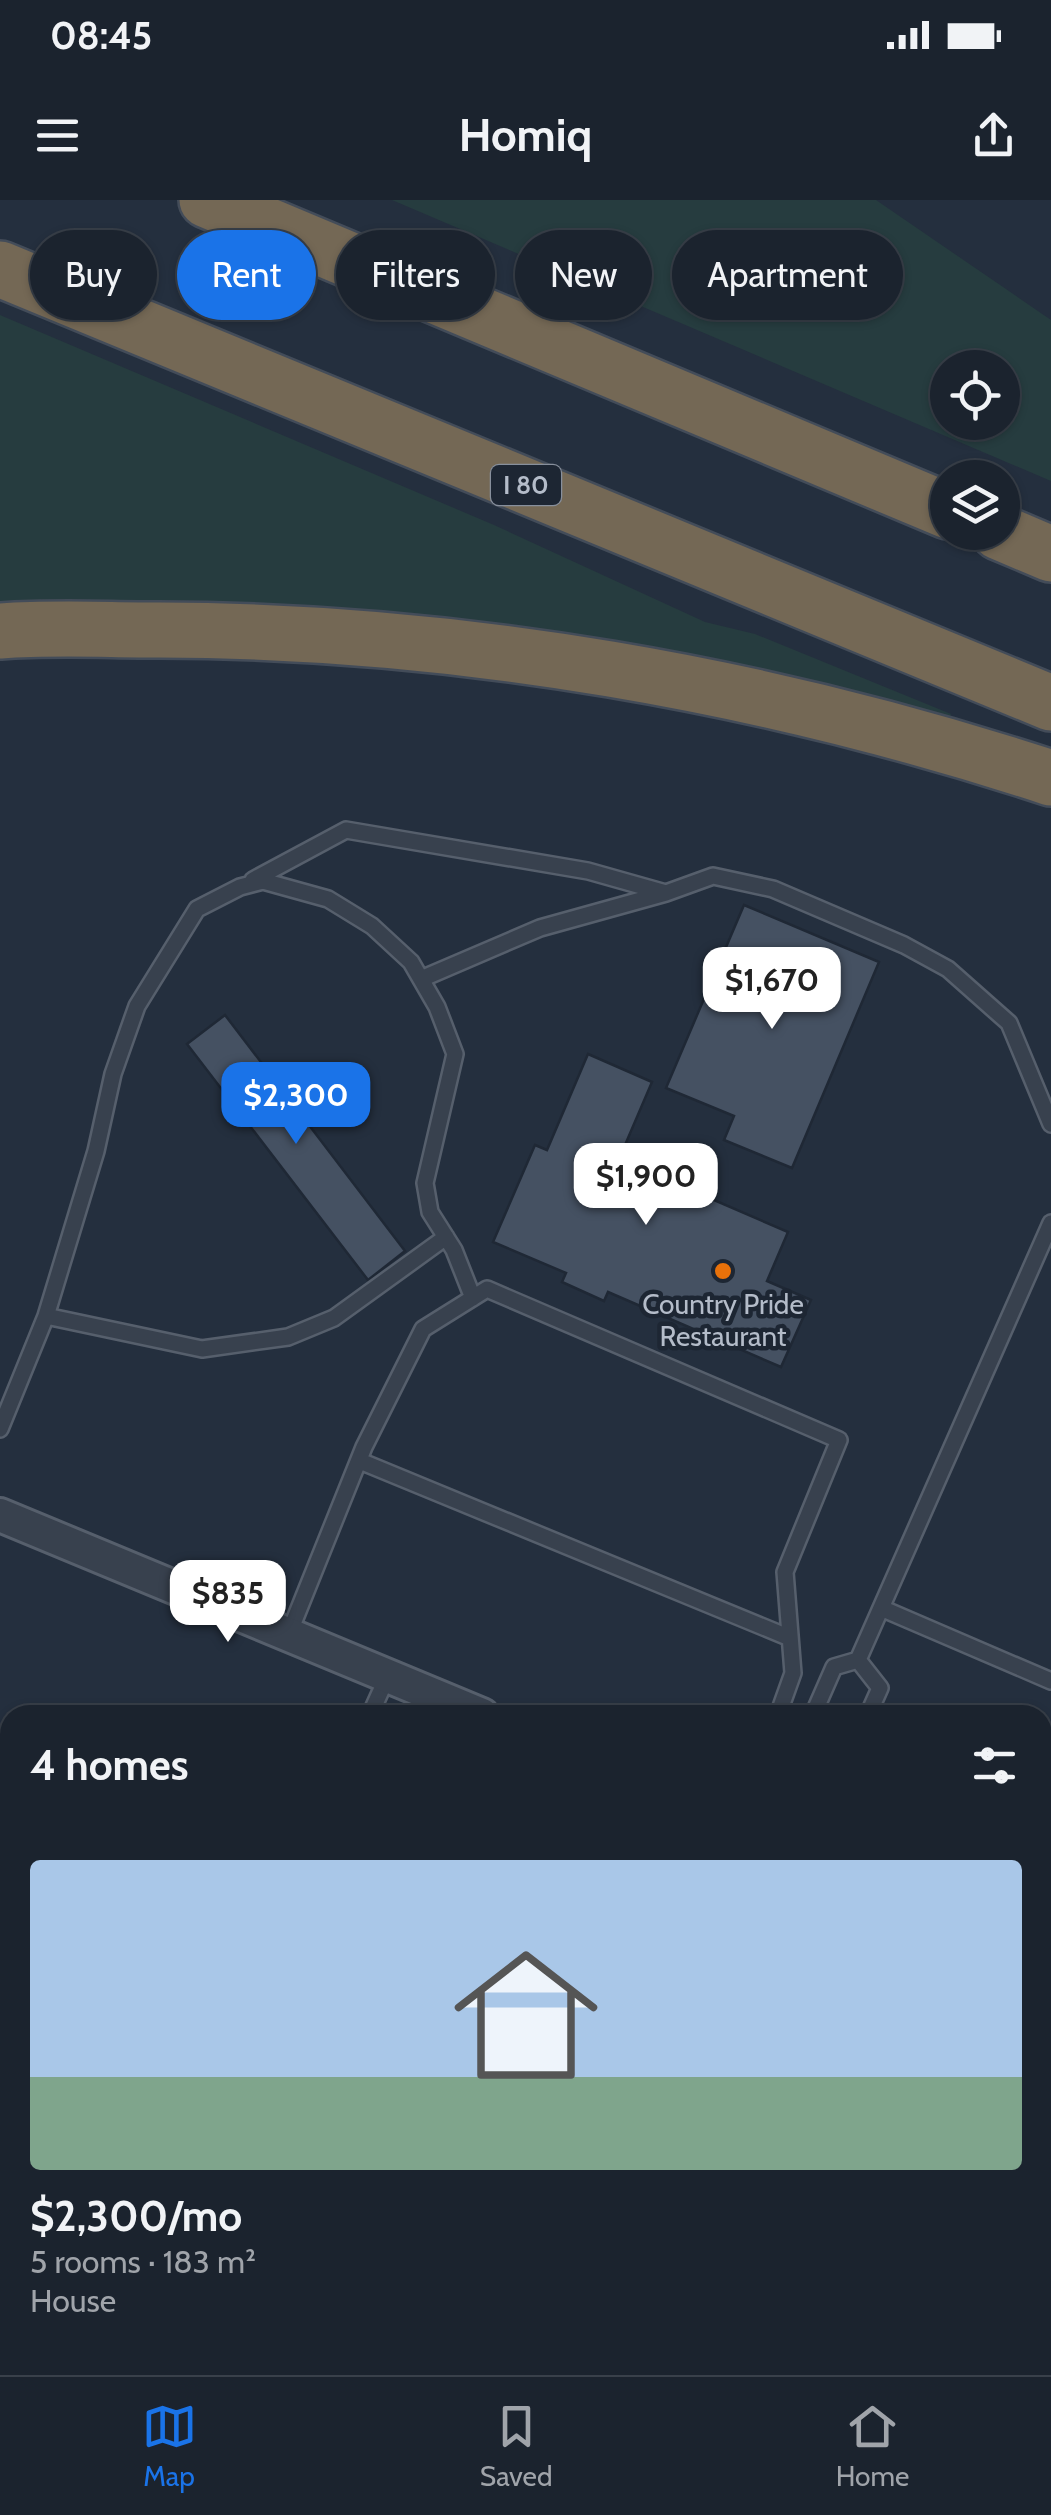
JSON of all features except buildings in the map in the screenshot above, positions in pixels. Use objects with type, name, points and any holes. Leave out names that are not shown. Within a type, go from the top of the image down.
[{"type":"highway","points":[[208,200],[930,503]]},
{"type":"highway","name":"I 80","points":[[0,269],[1051,703]]},
{"type":"highway","points":[[1020,541],[1051,554]]},
{"type":"highway","points":[[0,631],[272,630],[462,647],[648,676],[806,710],[958,747],[1051,778]]},
{"type":"street","points":[[0,1515],[458,1705]]},
{"type":"lane","points":[[0,1429],[46,1316],[96,1151],[113,1074],[137,1006],[197,909],[346,830],[588,871],[666,893]]},
{"type":"lane","points":[[421,979],[540,928],[713,876],[773,889],[904,945],[948,969],[1009,1024],[1051,1124]]},
{"type":"lane","points":[[240,887],[263,881],[328,899],[372,926],[410,962],[438,1007],[455,1054],[425,1183],[430,1212],[446,1237],[473,1298]]},
{"type":"lane","points":[[817,1705],[834,1667],[858,1660],[1051,1223]]},
{"type":"lane","points":[[46,1316],[202,1349],[288,1337],[334,1318],[446,1237]]},
{"type":"lane","points":[[288,1636],[360,1461],[423,1329],[488,1289],[839,1440],[784,1572],[793,1673],[782,1705]]},
{"type":"lane","points":[[360,1461],[790,1638]]},
{"type":"lane","points":[[881,1608],[1051,1682]]},
{"type":"lane","points":[[858,1660],[880,1688],[872,1705]]},
{"type":"lane","points":[[374,1705],[388,1675]]},
{"type":"green space","points":[[392,200],[876,200],[1051,320],[1051,481],[1020,468],[1020,460],[1002,460],[955,440],[1020,440],[1020,350],[930,350],[930,429],[673,320],[903,320],[903,230],[672,230],[672,319],[652,311],[652,230],[515,230],[515,252],[495,244],[495,230],[462,230]]},
{"type":"green space","points":[[0,315],[494,525],[705,622],[755,634],[951,714],[949,722],[0,613]]},
{"type":"place","name":"Country Pride Restaurant","points":[[723,1271]]}]
